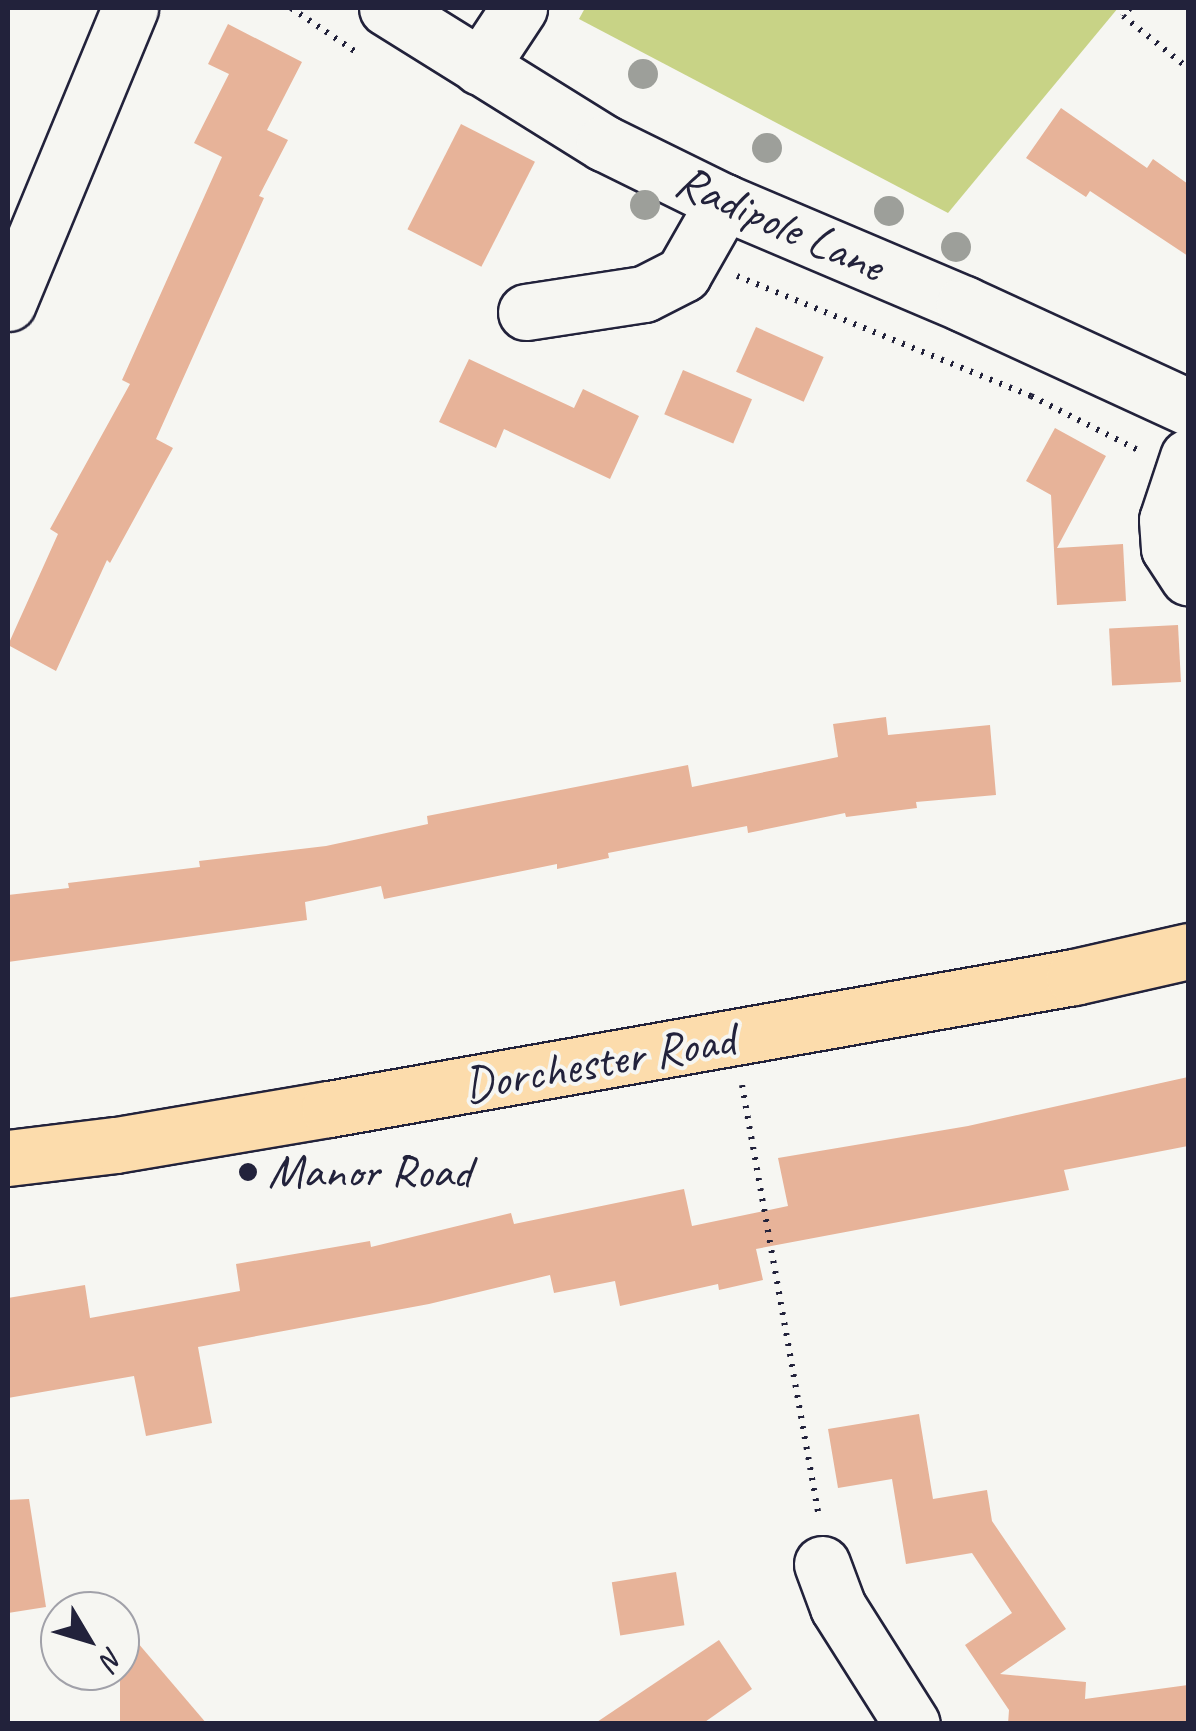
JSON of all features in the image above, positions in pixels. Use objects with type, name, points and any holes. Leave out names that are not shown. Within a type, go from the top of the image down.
[{"type":"main road","name":"Dorchester Road","points":[[8,1158],[116,1145],[386,1100],[1074,976],[1188,951]]},
{"type":"street","points":[[8,304],[130,8]]},
{"type":"street","name":"Radipole Lane","points":[[388,8],[604,143],[724,202],[964,304],[1188,407]]},
{"type":"street","points":[[480,66],[518,8]]},
{"type":"street","points":[[526,312],[644,294],[683,274],[724,202]]},
{"type":"street","points":[[1188,457],[1167,520],[1169,548],[1188,578]]},
{"type":"street","points":[[822,1548],[838,1607],[912,1724]]},
{"type":"path","points":[[1130,8],[1123,16],[1188,68]]},
{"type":"path","points":[[741,1078],[822,1548]]},
{"type":"green space","points":[[585,8],[1118,8],[948,213],[579,19]]},
{"type":"building","points":[[228,24],[302,62],[267,130],[288,140],[259,196],[264,198],[156,439],[173,448],[110,563],[107,560],[56,671],[8,645],[58,534],[50,529],[130,384],[122,380],[222,157],[194,143],[229,74],[208,64]]},
{"type":"building","points":[[1061,108],[1147,168],[1153,159],[1188,184],[1188,256],[1090,191],[1086,197],[1026,158]]},
{"type":"building","points":[[461,124],[535,162],[481,267],[407,229]]},
{"type":"building","points":[[756,327],[824,357],[804,402],[736,372]]},
{"type":"building","points":[[469,359],[574,408],[583,389],[639,416],[610,479],[504,429],[496,448],[439,422]]},
{"type":"building","points":[[683,370],[752,399],[733,443],[664,414]]},
{"type":"building","points":[[1055,428],[1106,456],[1057,548],[1123,544],[1126,601],[1057,605],[1051,495],[1026,481]]},
{"type":"building","points":[[1178,625],[1181,682],[1112,686],[1109,629]]},
{"type":"building","points":[[886,717],[888,735],[990,725],[996,795],[916,802],[917,808],[846,817],[845,813],[748,833],[747,826],[608,853],[609,858],[557,869],[557,864],[384,899],[381,886],[305,902],[307,920],[8,962],[8,895],[69,888],[68,883],[200,867],[199,861],[326,846],[428,824],[427,816],[688,765],[692,787],[838,757],[833,724]]},
{"type":"building","points":[[1188,1077],[1188,1146],[1064,1170],[1069,1190],[756,1249],[763,1280],[719,1290],[718,1284],[620,1306],[615,1281],[554,1293],[550,1275],[429,1304],[198,1347],[212,1423],[146,1436],[134,1376],[8,1398],[8,1298],[85,1285],[90,1318],[240,1291],[236,1264],[370,1241],[371,1247],[511,1213],[514,1224],[684,1189],[692,1226],[788,1206],[778,1158],[968,1126]]},
{"type":"building","points":[[919,1414],[933,1499],[987,1490],[992,1521],[1066,1629],[1000,1674],[1086,1682],[1085,1699],[1188,1685],[1188,1724],[1008,1724],[1009,1710],[965,1645],[1012,1613],[972,1553],[906,1564],[892,1479],[838,1488],[828,1429]]},
{"type":"building","points":[[29,1499],[43,1591],[40,1591],[40,1608],[8,1613],[8,1500]]},
{"type":"building","points":[[676,1572],[684,1625],[620,1636],[612,1582]]},
{"type":"building","points":[[719,1640],[752,1689],[702,1724],[594,1724]]},
{"type":"building","points":[[140,1645],[207,1724],[120,1724],[120,1691],[140,1691]]},
{"type":"place","name":"Manor Road","points":[[248,1172]]}]
